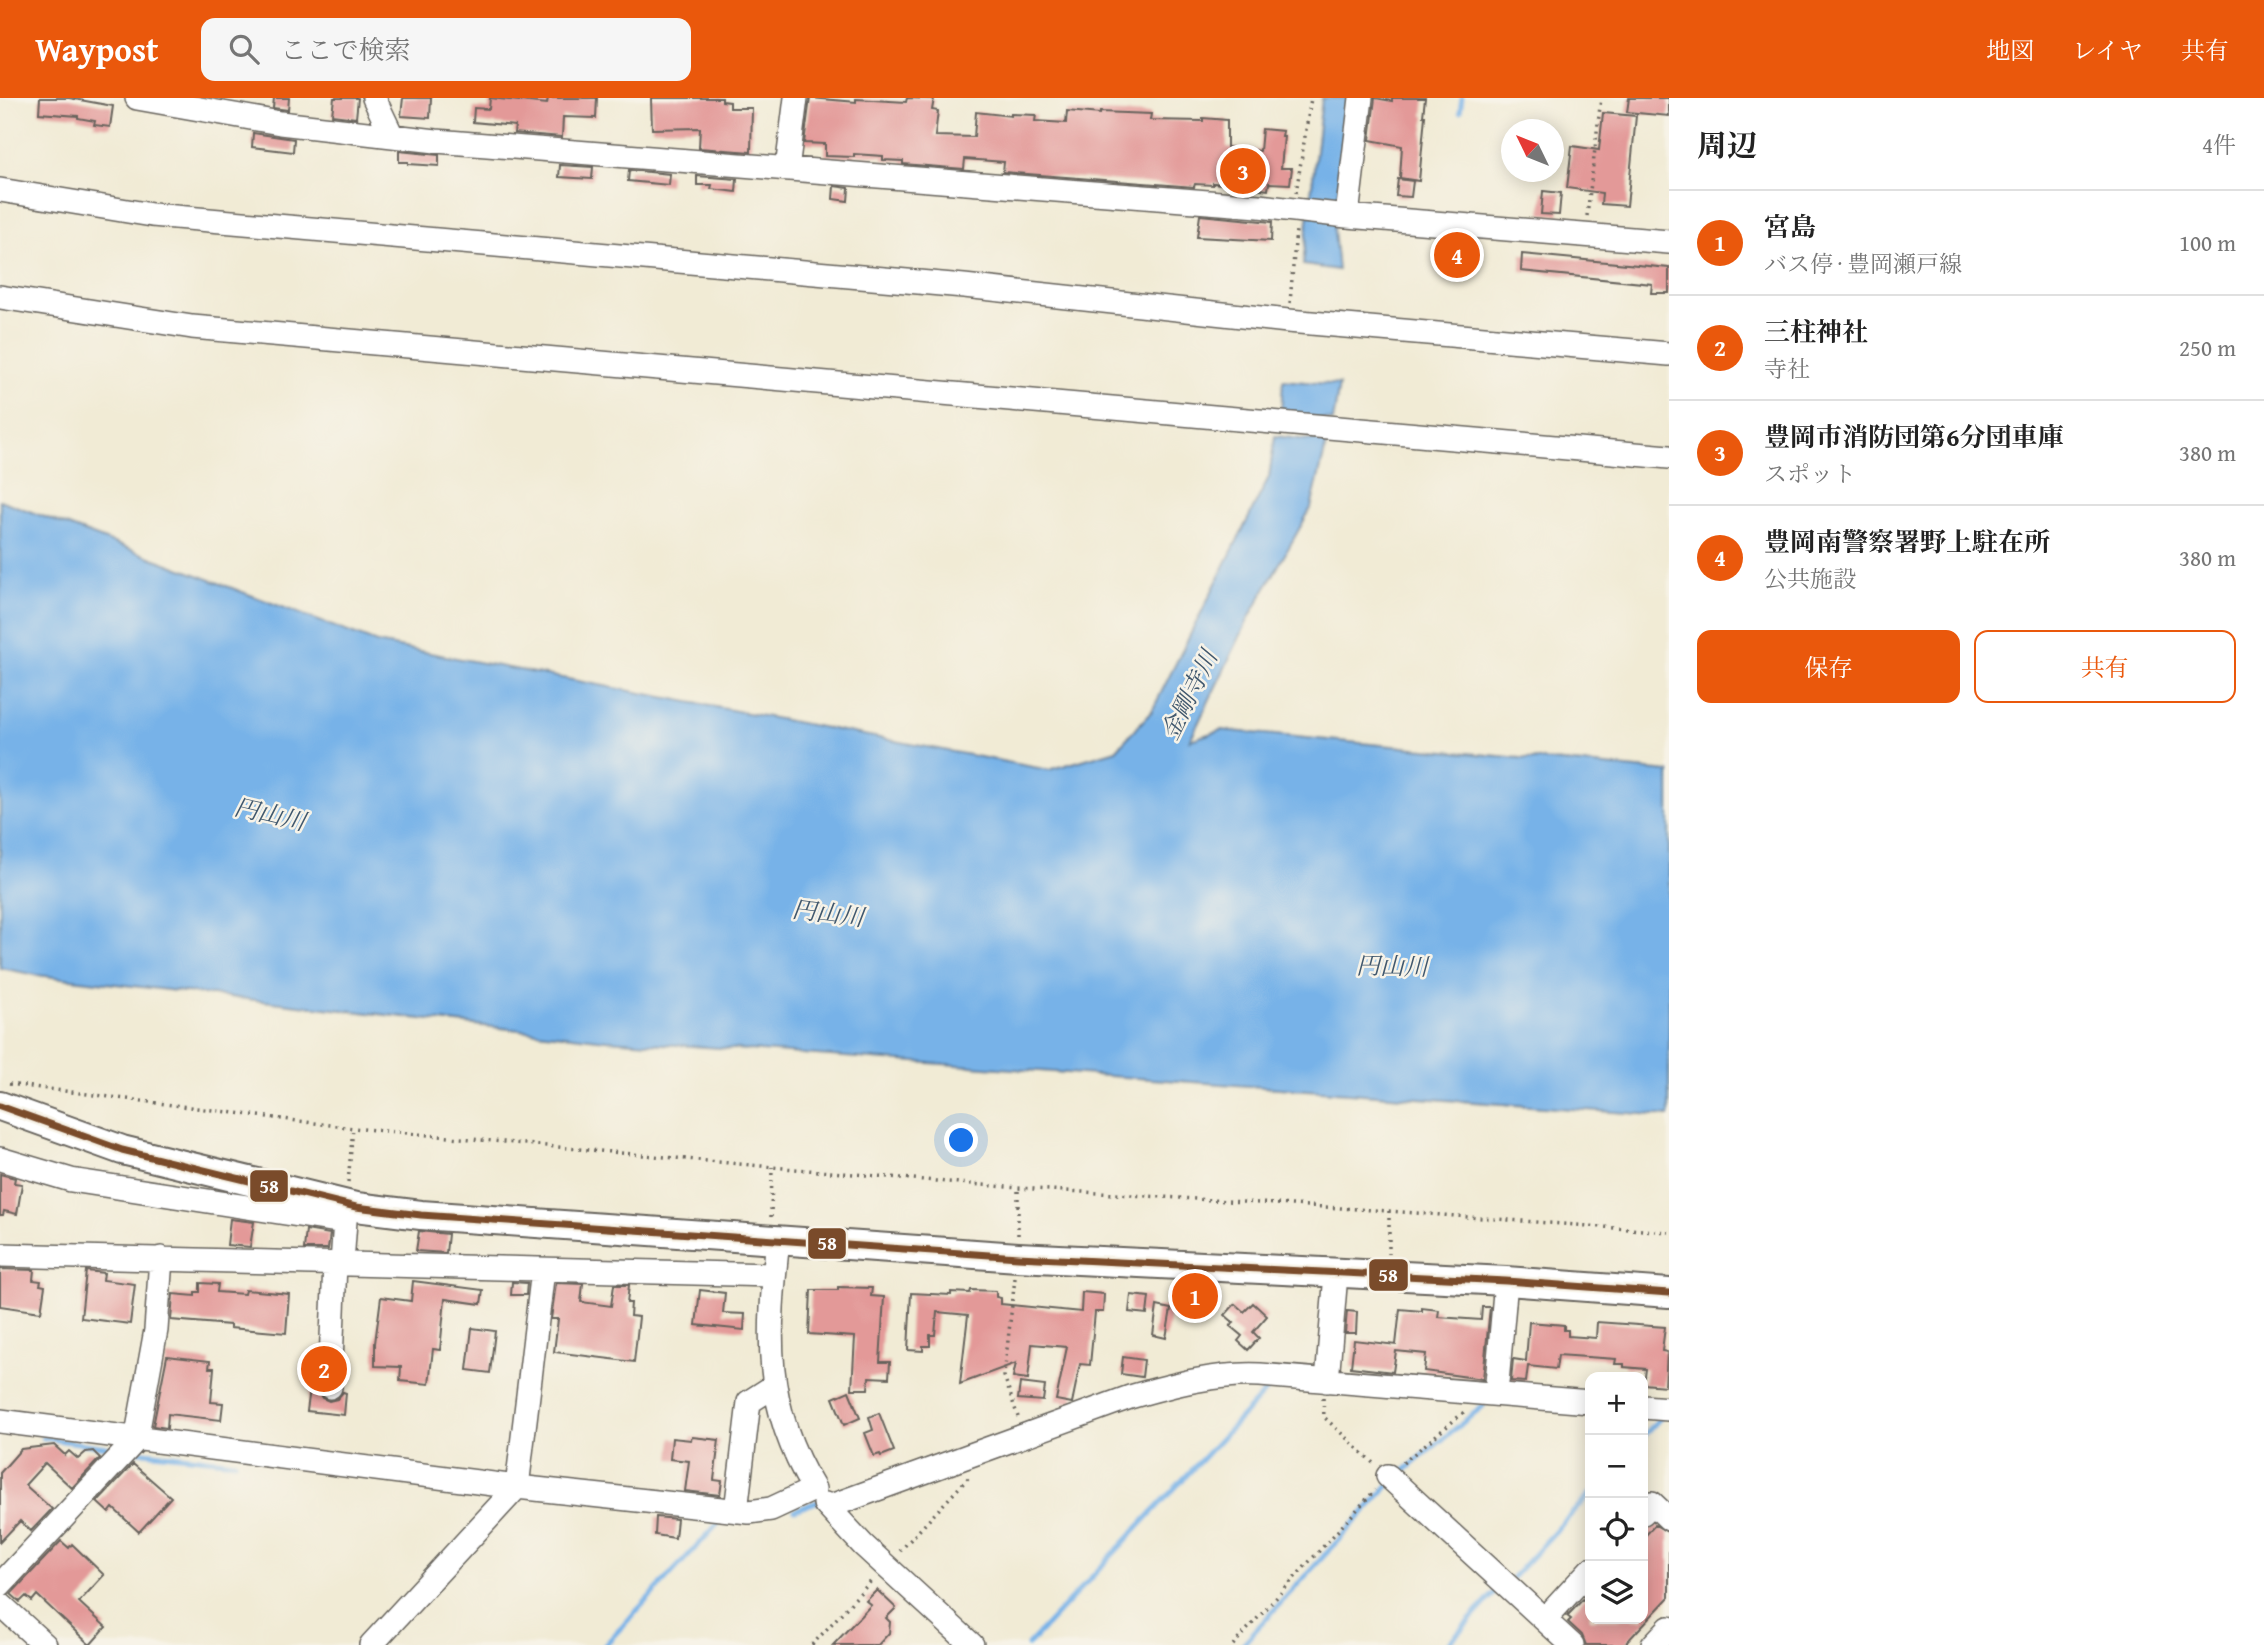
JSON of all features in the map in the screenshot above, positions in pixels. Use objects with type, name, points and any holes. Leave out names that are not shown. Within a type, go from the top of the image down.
[{"type":"main road","points":[[0,1106],[122,1150],[345,1213],[421,1215],[1018,1258],[1506,1281],[1669,1293]]},
{"type":"street","points":[[138,98],[280,123],[499,147],[1669,242]]},
{"type":"street","points":[[374,98],[392,136]]},
{"type":"street","points":[[787,169],[796,98]]},
{"type":"street","points":[[1345,216],[1361,98]]},
{"type":"street","points":[[0,190],[152,215],[964,286],[1288,321],[1669,354]]},
{"type":"street","points":[[0,297],[192,327],[1669,457]]},
{"type":"street","points":[[0,1159],[71,1180],[345,1213],[338,1263],[330,1387]]},
{"type":"street","points":[[774,1239],[770,1316],[774,1386],[783,1426],[798,1461],[822,1500],[880,1573],[972,1645]]},
{"type":"street","points":[[0,1255],[774,1275]]},
{"type":"street","points":[[0,1585],[136,1440],[156,1330],[161,1258]]},
{"type":"street","points":[[371,1645],[517,1487],[543,1270]]},
{"type":"street","points":[[1326,1377],[1336,1274]]},
{"type":"street","points":[[1496,1387],[1506,1281]]},
{"type":"street","points":[[0,1421],[517,1487],[736,1511],[765,1511],[822,1500],[1016,1439],[1130,1397],[1191,1382],[1247,1374],[1496,1387],[1585,1401]]},
{"type":"street","points":[[736,1511],[749,1402],[774,1386]]},
{"type":"street","points":[[1648,1407],[1669,1409]]},
{"type":"street","points":[[1388,1476],[1572,1645]]},
{"type":"street","points":[[1648,1507],[1652,1503],[1669,1519]]},
{"type":"street","points":[[1545,1619],[1585,1575]]},
{"type":"street","points":[[0,1604],[45,1645]]},
{"type":"street","points":[[1653,1645],[1669,1628]]},
{"type":"path","points":[[1585,236],[1601,98]]},
{"type":"path","points":[[0,1083],[353,1128],[772,1167],[1018,1188],[1669,1232]]},
{"type":"path","points":[[345,1213],[353,1128]]},
{"type":"path","points":[[772,1167],[774,1239]]},
{"type":"path","points":[[1016,1439],[1018,1418],[1003,1376],[1018,1258],[1018,1188]]},
{"type":"path","points":[[1389,1211],[1390,1276]]},
{"type":"path","points":[[1326,1377],[1324,1418],[1388,1476]]},
{"type":"path","points":[[1233,1645],[1388,1476],[1467,1410]]},
{"type":"path","points":[[812,1645],[971,1475]]},
{"type":"water","points":[[1322,98],[1350,98],[1334,230],[1338,270],[1303,265]]},
{"type":"water","points":[[1283,380],[1339,385],[1333,421],[1281,413]]},
{"type":"water","points":[[1275,436],[1327,442],[1311,508],[1249,618],[1190,740],[1221,730],[1669,772],[1669,1116],[607,1040],[36,975],[0,968],[0,500],[377,643],[1049,770],[1116,750],[1152,711],[1269,477]]},
{"type":"building","points":[[40,98],[69,98],[113,106],[110,127],[94,125],[95,121],[78,116],[39,113]]},
{"type":"building","points":[[274,98],[289,98],[288,110],[273,108]]},
{"type":"building","points":[[334,98],[358,98],[356,118],[332,115]]},
{"type":"building","points":[[403,98],[431,98],[430,118],[401,116]]},
{"type":"building","points":[[490,98],[547,104],[548,98],[597,98],[596,118],[563,117],[562,137],[514,133],[515,126],[473,122],[474,108],[489,109]]},
{"type":"building","points":[[651,98],[722,98],[722,101],[730,102],[730,108],[752,108],[751,152],[699,148],[700,128],[652,129]]},
{"type":"building","points":[[810,98],[856,102],[856,99],[906,102],[907,98],[934,99],[932,110],[938,111],[935,136],[974,137],[976,112],[1011,116],[1036,115],[1035,121],[1066,123],[1067,111],[1151,114],[1150,120],[1227,120],[1227,147],[1260,151],[1262,129],[1283,131],[1281,168],[1292,168],[1290,184],[1269,183],[1268,190],[1213,183],[1195,184],[1194,187],[1003,172],[1004,162],[965,159],[964,169],[903,164],[903,161],[883,160],[883,156],[825,156],[825,144],[804,143]]},
{"type":"building","points":[[1375,98],[1392,101],[1392,98],[1425,98],[1419,181],[1400,178],[1402,146],[1370,140]]},
{"type":"building","points":[[1629,98],[1669,98],[1669,116],[1627,112]]},
{"type":"building","points":[[1603,113],[1636,116],[1627,206],[1601,204],[1602,193],[1567,188],[1572,146],[1599,150]]},
{"type":"building","points":[[253,133],[294,139],[293,152],[252,147]]},
{"type":"building","points":[[399,151],[439,155],[439,166],[399,162]]},
{"type":"building","points":[[560,165],[593,167],[592,179],[559,177]]},
{"type":"building","points":[[629,170],[670,174],[669,185],[628,181]]},
{"type":"building","points":[[697,176],[737,179],[736,192],[711,189],[712,185],[697,185]]},
{"type":"building","points":[[1398,179],[1413,181],[1411,197],[1396,196]]},
{"type":"building","points":[[834,186],[849,188],[848,201],[833,199]]},
{"type":"building","points":[[1543,191],[1561,193],[1559,215],[1541,214]]},
{"type":"building","points":[[1200,215],[1272,222],[1271,241],[1197,237]]},
{"type":"building","points":[[1522,254],[1669,268],[1669,293],[1651,293],[1652,284],[1521,271]]},
{"type":"building","points":[[0,1174],[15,1178],[14,1183],[22,1184],[17,1214],[4,1211],[3,1215],[0,1215]]},
{"type":"building","points":[[230,1219],[254,1222],[250,1247],[227,1245]]},
{"type":"building","points":[[306,1230],[330,1234],[328,1249],[304,1249]]},
{"type":"building","points":[[419,1231],[448,1234],[446,1253],[416,1251]]},
{"type":"building","points":[[0,1269],[34,1270],[33,1280],[41,1281],[40,1285],[45,1286],[41,1312],[0,1306]]},
{"type":"building","points":[[86,1271],[104,1273],[103,1280],[135,1284],[130,1324],[81,1318]]},
{"type":"building","points":[[413,1281],[483,1290],[481,1304],[445,1299],[440,1350],[433,1349],[429,1384],[400,1381],[401,1367],[375,1366],[381,1297],[411,1301]]},
{"type":"building","points":[[512,1282],[527,1283],[526,1295],[511,1295]]},
{"type":"building","points":[[200,1283],[218,1284],[217,1292],[244,1294],[245,1290],[289,1294],[286,1333],[171,1320],[173,1294],[195,1296],[195,1292],[200,1292]]},
{"type":"building","points":[[556,1283],[583,1284],[581,1302],[611,1306],[614,1285],[629,1285],[627,1303],[631,1303],[630,1316],[639,1317],[634,1362],[554,1352],[558,1319],[551,1319]]},
{"type":"building","points":[[838,1287],[872,1288],[871,1296],[884,1297],[880,1362],[890,1362],[889,1378],[869,1377],[868,1389],[852,1389],[855,1337],[809,1334],[811,1290],[838,1290]]},
{"type":"building","points":[[700,1290],[725,1293],[723,1313],[745,1314],[744,1330],[696,1325]]},
{"type":"building","points":[[971,1290],[996,1291],[996,1297],[1001,1298],[1001,1304],[1081,1312],[1082,1292],[1104,1294],[1103,1312],[1095,1312],[1090,1365],[1080,1364],[1072,1403],[1056,1400],[1067,1347],[1032,1344],[1028,1379],[1013,1377],[1016,1363],[960,1384],[968,1315],[937,1312],[935,1335],[930,1335],[930,1346],[923,1346],[923,1351],[908,1350],[911,1293],[951,1295],[951,1292],[970,1293]]},
{"type":"building","points":[[1131,1295],[1149,1297],[1147,1314],[1129,1312]]},
{"type":"building","points":[[1253,1303],[1267,1316],[1253,1332],[1259,1338],[1248,1350],[1238,1341],[1242,1336],[1230,1326],[1234,1323],[1225,1315],[1235,1304],[1244,1312]]},
{"type":"building","points":[[1157,1306],[1171,1309],[1166,1338],[1153,1335]]},
{"type":"building","points":[[1482,1307],[1490,1307],[1483,1379],[1424,1371],[1426,1354],[1396,1351],[1393,1372],[1351,1367],[1354,1340],[1396,1345],[1400,1309],[1439,1310],[1438,1317],[1481,1320]]},
{"type":"building","points":[[1347,1311],[1357,1312],[1356,1333],[1345,1333]]},
{"type":"building","points":[[1529,1322],[1564,1325],[1568,1336],[1596,1338],[1597,1322],[1665,1327],[1662,1351],[1667,1352],[1665,1386],[1648,1384],[1646,1369],[1615,1364],[1616,1359],[1558,1355],[1556,1369],[1528,1366],[1526,1382],[1511,1381],[1513,1359],[1526,1361]]},
{"type":"building","points":[[472,1328],[495,1331],[490,1373],[467,1370]]},
{"type":"building","points":[[167,1356],[210,1361],[209,1368],[214,1368],[211,1402],[223,1403],[221,1420],[168,1414],[167,1428],[153,1426]]},
{"type":"building","points":[[1123,1357],[1144,1360],[1142,1377],[1121,1374]]},
{"type":"building","points":[[1020,1383],[1045,1386],[1043,1401],[1018,1399]]},
{"type":"building","points":[[310,1389],[317,1390],[322,1398],[329,1401],[337,1399],[343,1392],[346,1393],[344,1415],[307,1411]]},
{"type":"building","points":[[849,1391],[860,1418],[844,1425],[833,1398]]},
{"type":"building","points":[[879,1413],[894,1451],[874,1456],[865,1433],[873,1430],[869,1417]]},
{"type":"building","points":[[692,1437],[719,1440],[714,1480],[722,1481],[720,1495],[685,1491],[689,1461],[670,1459],[672,1438],[691,1440]]},
{"type":"building","points":[[54,1445],[65,1455],[69,1451],[78,1459],[86,1452],[93,1451],[100,1458],[72,1488],[45,1463],[25,1485],[52,1509],[31,1531],[20,1521],[0,1542],[0,1473],[21,1449]]},
{"type":"building","points":[[133,1464],[171,1497],[139,1532],[113,1508],[109,1513],[97,1502]]},
{"type":"building","points":[[656,1517],[677,1519],[675,1538],[655,1535]]},
{"type":"building","points":[[1655,1525],[1669,1533],[1669,1597],[1648,1619],[1648,1561],[1648,1533]]},
{"type":"building","points":[[61,1541],[69,1548],[72,1544],[104,1575],[79,1602],[106,1627],[90,1645],[37,1595],[32,1601],[26,1596],[20,1602],[11,1594]]},
{"type":"building","points":[[877,1590],[896,1608],[886,1618],[890,1622],[889,1633],[878,1645],[833,1645],[871,1605],[866,1601]]},
{"type":"building","points":[[1585,1597],[1585,1624],[1644,1624],[1624,1645],[1586,1645],[1582,1635],[1568,1622],[1571,1619],[1567,1616]]},
{"type":"waterway","points":[[1460,112],[1462,98]]},
{"type":"waterway","points":[[1028,1645],[1273,1383]]},
{"type":"waterway","points":[[1399,1475],[1483,1406]]},
{"type":"waterway","points":[[1645,1435],[1660,1418]]},
{"type":"waterway","points":[[43,1438],[120,1449]]},
{"type":"waterway","points":[[136,1451],[235,1462]]},
{"type":"waterway","points":[[1242,1645],[1389,1485]]},
{"type":"waterway","points":[[1513,1577],[1586,1498]]},
{"type":"waterway","points":[[795,1510],[819,1501]]},
{"type":"waterway","points":[[605,1645],[724,1517]]},
{"type":"waterway","points":[[1447,1645],[1499,1588]]},
{"type":"transit line","name":"58","points":[[0,1106],[122,1150],[356,1207],[421,1215],[1018,1257],[1506,1281],[1669,1293]]},
{"type":"place","name":"豊岡市消防団第6分団車庫","points":[[1243,171]]},
{"type":"place","name":"豊岡南警察署野上駐在所","points":[[1457,255]]},
{"type":"place","name":"宮島","points":[[1195,1296]]},
{"type":"place","name":"三柱神社","points":[[324,1369]]},
{"type":"water label","name":"金剛寺川","points":[[1189,695]]},
{"type":"water label","name":"円山川","points":[[270,814]]},
{"type":"water label","name":"円山川","points":[[828,913]]},
{"type":"water label","name":"円山川","points":[[1392,966]]}]
